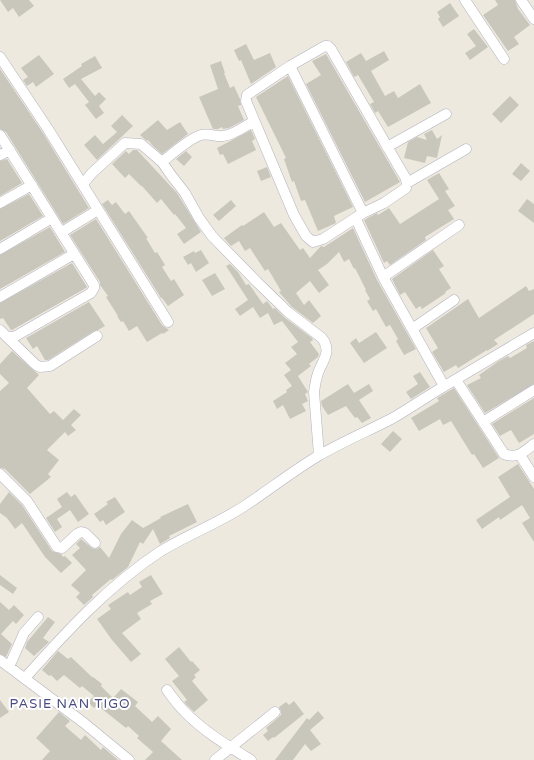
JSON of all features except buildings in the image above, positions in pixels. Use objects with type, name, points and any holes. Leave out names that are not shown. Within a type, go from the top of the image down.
[{"type":"street","points":[[465,0],[504,60]]},
{"type":"street","points":[[521,0],[534,19]]},
{"type":"street","points":[[325,46],[331,49],[407,183],[406,188],[384,203],[359,216],[323,239],[313,242],[306,236],[294,215],[246,101],[247,95],[290,66],[325,46]]},
{"type":"street","points":[[0,57],[83,184],[168,322]]},
{"type":"street","points":[[290,66],[359,216],[383,277],[444,386]]},
{"type":"street","points":[[387,147],[446,114]]},
{"type":"street","points":[[162,162],[194,138],[201,135],[211,134],[222,136],[230,134],[254,121]]},
{"type":"street","points":[[0,135],[94,285],[93,291],[14,337],[4,334]]},
{"type":"street","points":[[83,184],[92,173],[126,143],[141,144],[162,162],[185,193],[199,218],[212,236],[288,312],[322,338],[326,343],[326,356],[315,382],[314,392],[319,456]]},
{"type":"street","points":[[407,183],[466,149]]},
{"type":"street","points":[[0,155],[10,150]]},
{"type":"street","points":[[0,203],[32,185]]},
{"type":"street","points":[[62,232],[98,210]]},
{"type":"street","points":[[0,249],[52,218]]},
{"type":"street","points":[[383,277],[459,225]]},
{"type":"street","points":[[0,297],[74,254]]},
{"type":"street","points":[[412,329],[454,300]]},
{"type":"street","points":[[25,678],[82,616],[117,585],[174,543],[214,524],[245,506],[319,456],[409,409],[444,386],[534,333]]},
{"type":"street","points":[[4,334],[36,365],[45,367],[50,366],[97,336]]},
{"type":"street","points":[[456,380],[504,454],[510,457],[520,454],[534,444]]},
{"type":"street","points":[[483,422],[534,390]]},
{"type":"street","points":[[520,454],[534,477]]},
{"type":"street","points":[[0,474],[27,501],[57,547],[62,548],[81,532],[85,533],[95,543]]},
{"type":"street","points":[[9,666],[24,633],[38,617]]},
{"type":"street","points":[[0,660],[84,722],[129,760]]},
{"type":"street","points":[[167,690],[184,711],[213,736],[251,760]]},
{"type":"street","points":[[216,760],[274,712]]},
{"type":"district","name":"PASIE NAN TIGO","points":[[70,703]]}]
